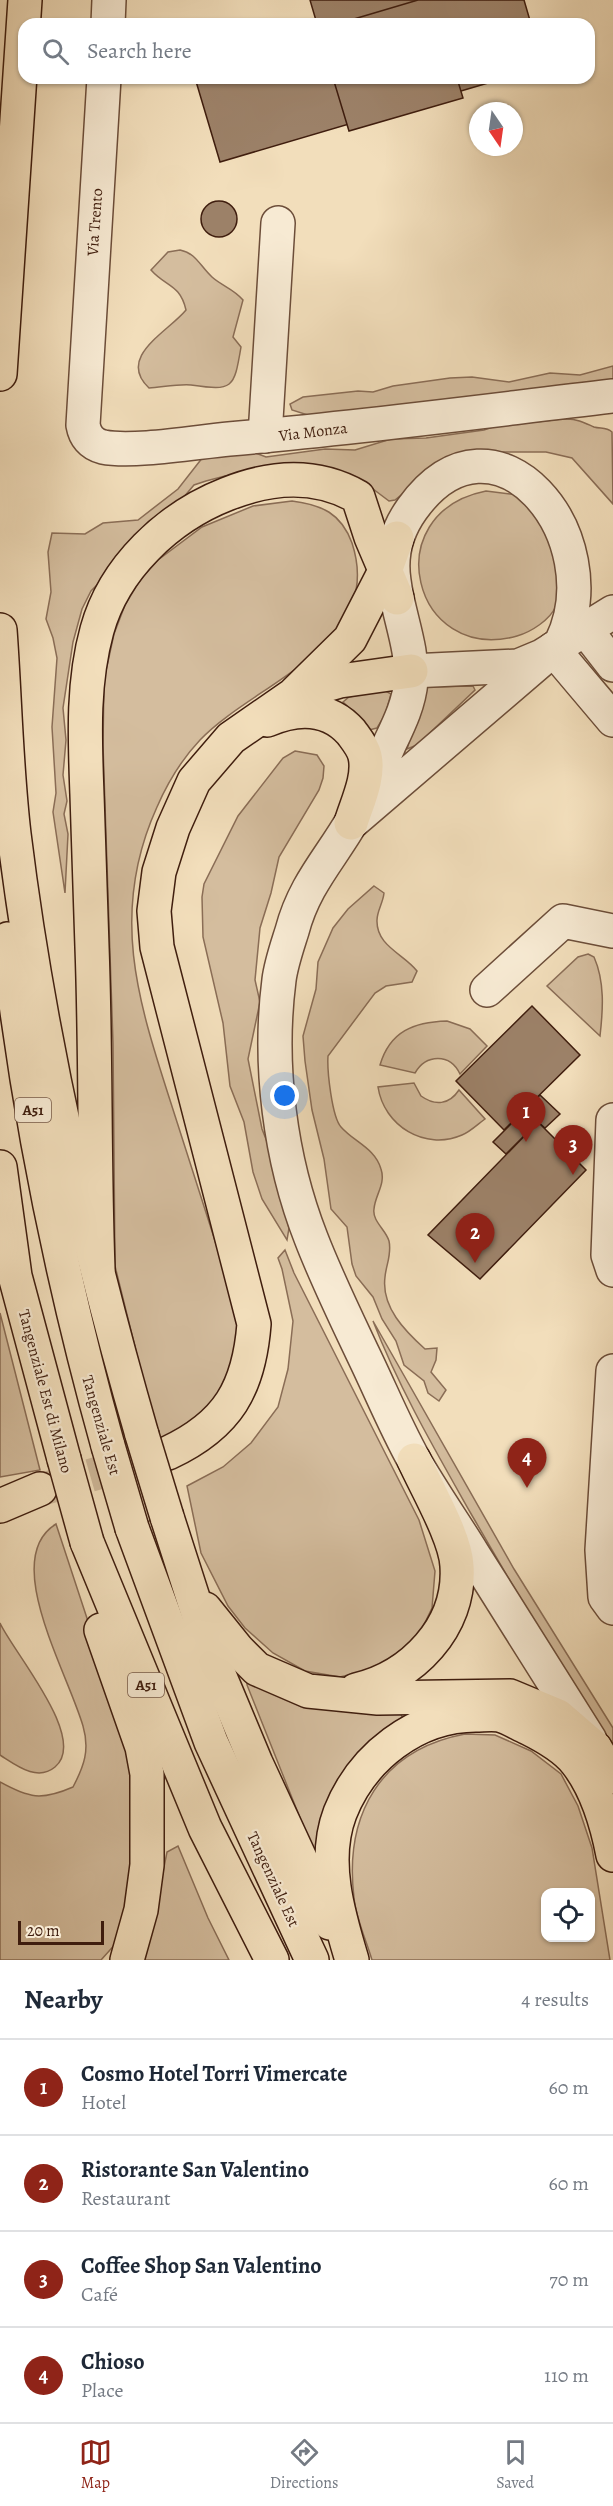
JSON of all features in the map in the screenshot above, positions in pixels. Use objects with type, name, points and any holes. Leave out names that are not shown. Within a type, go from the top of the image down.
[{"type":"main road","points":[[24,18],[25,0]]},
{"type":"main road","points":[[0,374],[19,84]]},
{"type":"main road","points":[[98,1269],[96,1044],[85,745],[87,678],[97,629],[110,598],[133,563],[170,528],[209,501],[245,487],[279,479],[312,479],[341,488],[358,497],[391,584]]},
{"type":"main road","points":[[168,1454],[205,1433],[221,1419],[245,1381],[253,1339],[251,1305],[157,947],[154,911],[159,872],[173,828],[194,781],[231,738],[293,695],[350,639],[391,584],[397,538]]},
{"type":"main road","points":[[0,630],[14,832],[43,1032],[74,1181],[142,1435],[213,1660],[256,1763],[347,1960]]},
{"type":"main road","points":[[293,695],[340,681],[411,671]]},
{"type":"main road","points":[[231,738],[284,713],[319,712],[342,722],[359,743],[365,756],[365,777],[351,823]]},
{"type":"main road","name":"Tangenziale Est","points":[[0,859],[16,1010],[49,1199],[84,1358],[108,1446],[132,1528],[211,1742],[312,1960]]},
{"type":"main road","name":"Tangenziale Est di Milano","points":[[0,1167],[15,1276],[87,1542]]},
{"type":"main road","points":[[0,1241],[15,1276]]},
{"type":"main road","points":[[308,1691],[353,1690],[376,1685],[404,1671],[427,1651],[441,1630],[455,1593],[458,1565],[450,1540],[414,1460]]},
{"type":"main road","points":[[0,1494],[40,1489],[0,1506]]},
{"type":"main road","points":[[87,1542],[98,1620],[142,1748],[147,1774],[147,1865],[141,1910],[126,1957]]},
{"type":"main road","name":"A51","points":[[87,1542],[205,1828],[272,1960]]},
{"type":"main road","points":[[194,1594],[238,1650],[257,1669],[308,1691],[378,1698],[510,1696],[558,1716],[595,1748],[613,1777]]},
{"type":"main road","points":[[352,1960],[334,1902],[333,1851],[339,1814],[355,1782],[377,1757],[404,1733],[434,1720],[463,1715],[499,1715],[541,1735],[576,1761],[596,1798],[613,1855]]},
{"type":"street","points":[[108,18],[109,0]]},
{"type":"street","name":"Via Trento","points":[[84,365],[104,84]]},
{"type":"street","points":[[265,436],[278,223]]},
{"type":"street","name":"Via Monza","points":[[84,365],[83,425],[88,438],[99,446],[131,447],[265,436],[613,396]]},
{"type":"street","points":[[351,823],[553,649],[578,624],[591,594],[594,562],[586,522],[566,498],[542,480],[514,470],[486,468],[457,474],[431,489],[411,511],[397,538]]},
{"type":"street","points":[[391,584],[414,630],[432,648],[465,664],[496,668]]},
{"type":"street","points":[[391,584],[411,671],[404,713],[351,823],[316,872],[294,922],[280,976],[274,1038],[279,1101],[290,1169],[310,1236],[414,1460],[595,1748]]},
{"type":"street","points":[[411,671],[496,668],[524,664],[613,612]]},
{"type":"street","points":[[585,629],[613,665]]},
{"type":"street","points":[[553,649],[613,720]]},
{"type":"street","points":[[487,990],[563,921],[613,931]]},
{"type":"street","points":[[613,1120],[608,1255],[613,1270]]},
{"type":"street","points":[[613,1371],[602,1550],[605,1598],[613,1608]]},
{"type":"shaded area","points":[[180,250],[194,257],[212,277],[243,300],[233,337],[241,347],[239,361],[233,379],[223,387],[186,385],[149,388],[140,377],[138,366],[141,355],[186,310],[176,290],[151,270],[168,252]]},
{"type":"shaded area","points":[[613,366],[613,388],[314,417],[292,410],[290,404],[303,397],[358,391],[373,392],[393,386],[450,378],[472,377],[509,382],[550,373],[580,375]]},
{"type":"shaded area","points":[[516,419],[536,422],[571,419],[612,432],[613,504],[572,458],[546,452],[488,452],[420,480],[395,500],[389,501],[369,486],[225,476],[194,485],[91,591],[82,609],[73,642],[63,708],[66,740],[63,775],[67,801],[64,814],[68,834],[65,893],[53,812],[56,793],[52,727],[57,658],[46,619],[51,592],[48,552],[52,533],[85,534],[103,523],[138,520],[178,489],[203,457],[253,452],[266,457],[325,449],[355,450],[391,439],[426,438],[484,430]]},
{"type":"shaded area","points":[[486,491],[519,495],[567,552],[556,606],[540,625],[517,636],[481,639],[453,629],[432,609],[421,583],[420,554],[429,527],[451,505]]},
{"type":"shaded area","points":[[292,501],[312,505],[329,512],[342,524],[347,533],[352,543],[357,579],[350,609],[333,635],[309,658],[224,719],[200,740],[188,755],[171,780],[157,807],[142,848],[134,888],[132,927],[135,965],[142,1004],[164,1081],[233,1297],[239,1325],[236,1353],[219,1396],[196,1421],[158,1440],[115,1266],[113,1043],[103,745],[104,680],[114,634],[125,605],[140,580],[158,560],[202,527],[253,506]]},
{"type":"shaded area","points":[[473,686],[475,690],[417,745],[407,749],[422,696],[427,687]]},
{"type":"shaded area","points":[[384,690],[391,694],[385,715],[377,728],[369,730],[343,702],[349,697]]},
{"type":"shaded area","points":[[295,751],[317,755],[324,766],[323,778],[319,790],[279,857],[260,928],[255,980],[260,1002],[248,1059],[262,1129],[275,1162],[289,1228],[287,1240],[262,1199],[253,1172],[244,1122],[230,1086],[223,1023],[203,937],[202,897],[204,884],[238,816],[283,758]]},
{"type":"shaded area","points":[[374,886],[384,893],[377,920],[381,937],[417,971],[412,982],[386,986],[375,993],[328,1056],[329,1082],[338,1122],[374,1156],[381,1169],[382,1180],[374,1213],[390,1246],[385,1277],[387,1298],[396,1318],[417,1342],[425,1349],[437,1348],[436,1360],[431,1372],[446,1390],[439,1401],[428,1393],[424,1381],[404,1365],[396,1341],[382,1319],[373,1297],[356,1276],[347,1227],[331,1209],[305,1061],[303,1036],[316,989],[318,962],[333,928],[348,909]]},
{"type":"shaded area","points":[[588,954],[594,957],[602,986],[600,1036],[547,986],[578,957]]},
{"type":"shaded area","points":[[447,1021],[470,1029],[487,1046],[460,1074],[450,1062],[438,1058],[425,1062],[415,1073],[380,1065],[384,1053],[397,1036],[414,1026]]},
{"type":"shaded area","points":[[414,1083],[421,1096],[437,1102],[451,1099],[459,1090],[485,1119],[465,1134],[448,1139],[434,1140],[408,1132],[388,1113],[378,1087]]},
{"type":"shaded area","points":[[285,1250],[294,1273],[419,1520],[435,1571],[432,1608],[420,1633],[405,1655],[373,1669],[340,1677],[305,1671],[273,1653],[245,1628],[228,1606],[201,1553],[187,1486],[223,1467],[251,1443],[278,1407],[288,1369],[293,1321],[278,1258]]},
{"type":"shaded area","points":[[0,1313],[40,1470],[0,1477]]},
{"type":"shaded area","points":[[373,1321],[514,1569],[613,1728],[613,1746],[539,1630],[457,1489],[406,1395]]},
{"type":"shaded area","points":[[56,1524],[128,1743],[137,1866],[119,1940],[101,1960],[0,1960],[0,1782],[19,1792],[35,1796],[52,1794],[73,1787],[83,1765],[86,1750],[83,1726],[42,1617],[36,1588],[34,1562],[40,1540]]},
{"type":"shaded area","points":[[0,1623],[45,1695],[63,1737],[63,1754],[55,1767],[48,1771],[41,1773],[27,1770],[0,1755]]},
{"type":"shaded area","points":[[248,1674],[400,1711],[403,1720],[318,1855],[314,1853],[247,1685]]},
{"type":"shaded area","points":[[465,1734],[495,1735],[531,1751],[561,1774],[578,1806],[592,1848],[610,1960],[372,1960],[355,1906],[352,1868],[355,1840],[362,1814],[374,1791],[390,1771],[410,1755],[435,1742]]},
{"type":"shaded area","points":[[178,1846],[208,1918],[229,1960],[142,1960],[151,1932],[167,1852]]},
{"type":"building","points":[[310,0],[434,0],[439,18],[315,18]]},
{"type":"building","points":[[418,0],[524,0],[529,18],[357,18]]},
{"type":"building","points":[[197,84],[485,84],[220,162]]},
{"type":"building","points":[[335,84],[459,84],[463,98],[349,131]]},
{"type":"building","points":[[219,201],[232,206],[237,219],[232,232],[219,237],[206,232],[201,219],[206,206]]},
{"type":"building","points":[[532,1006],[580,1055],[504,1130],[456,1081]]},
{"type":"building","points":[[540,1095],[560,1114],[545,1128],[538,1122],[506,1154],[493,1142]]},
{"type":"building","points":[[538,1122],[586,1170],[480,1279],[428,1235]]},
{"type":"tunnel","points":[[43,1489],[168,1453]]},
{"type":"place","name":"Cosmo Hotel Torri Vimercate","points":[[526,1142]]},
{"type":"place","name":"Coffee Shop San Valentino","points":[[573,1175]]},
{"type":"place","name":"Ristorante San Valentino","points":[[475,1263]]},
{"type":"place","name":"Chioso","points":[[527,1488]]}]
